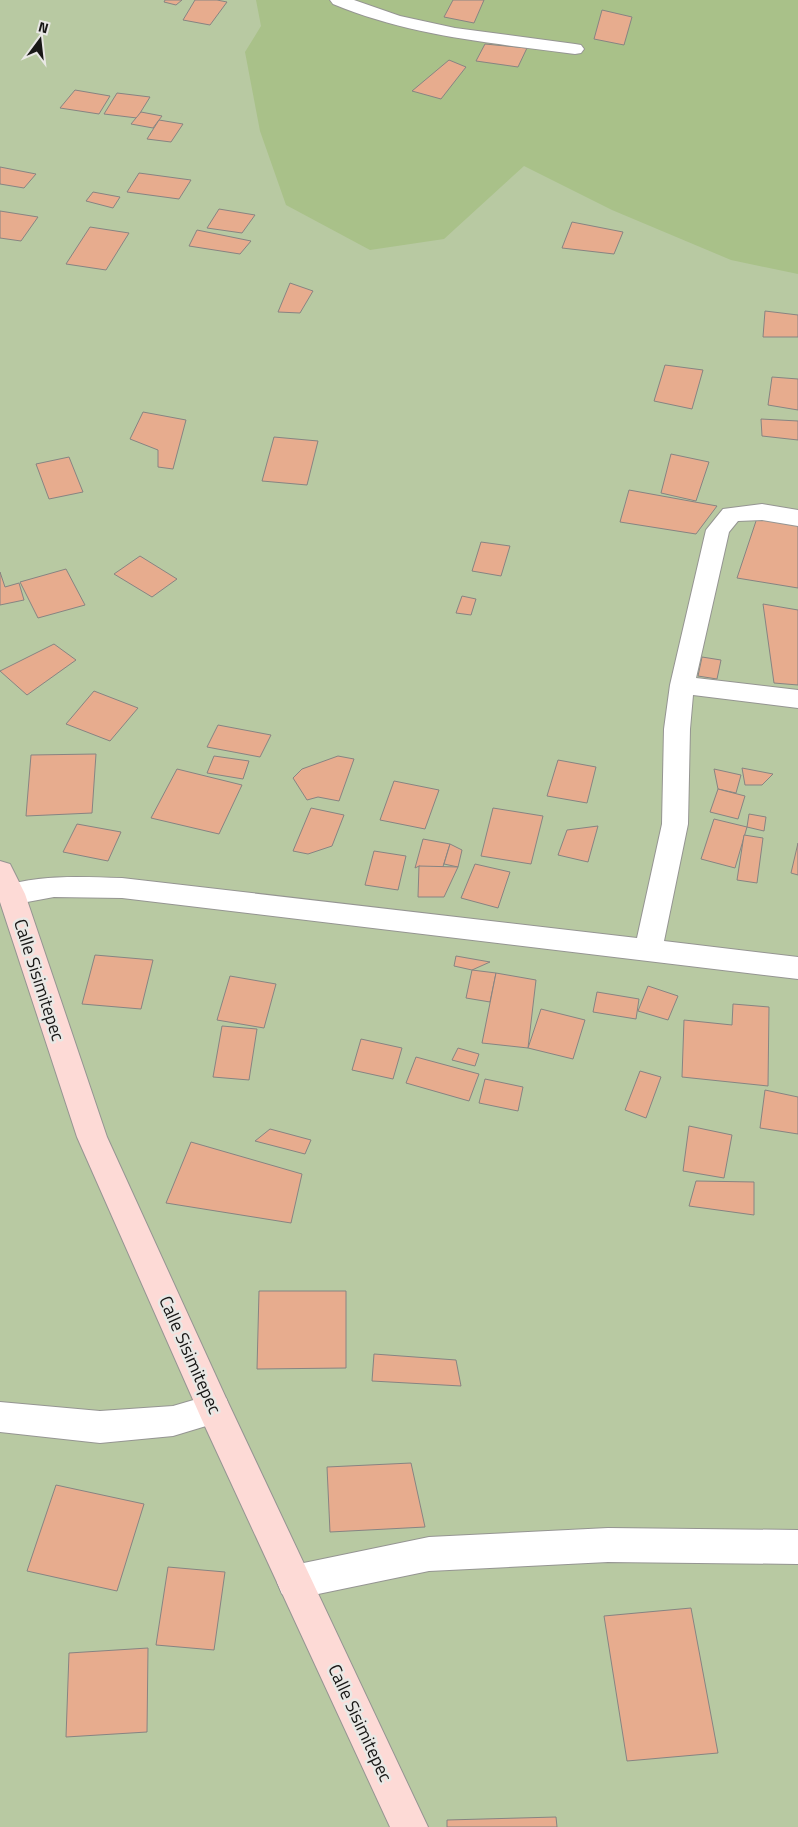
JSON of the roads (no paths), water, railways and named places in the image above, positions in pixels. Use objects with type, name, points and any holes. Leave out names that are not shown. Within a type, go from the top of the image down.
[{"type":"street","points":[[339,0],[367,14],[414,26],[575,49]]},
{"type":"street","points":[[648,951],[675,824],[677,729],[682,685],[718,530],[731,514],[762,512],[798,518]]},
{"type":"street","points":[[682,685],[798,699]]},
{"type":"street","points":[[6,882],[54,887],[122,888],[798,968]]},
{"type":"street","name":"Calle Sisimitepec","points":[[6,882],[92,1137],[214,1409],[409,1827]]},
{"type":"street","points":[[0,1417],[100,1427],[173,1421],[214,1409]]},
{"type":"street","points":[[294,1582],[429,1554],[608,1545],[798,1547]]}]
